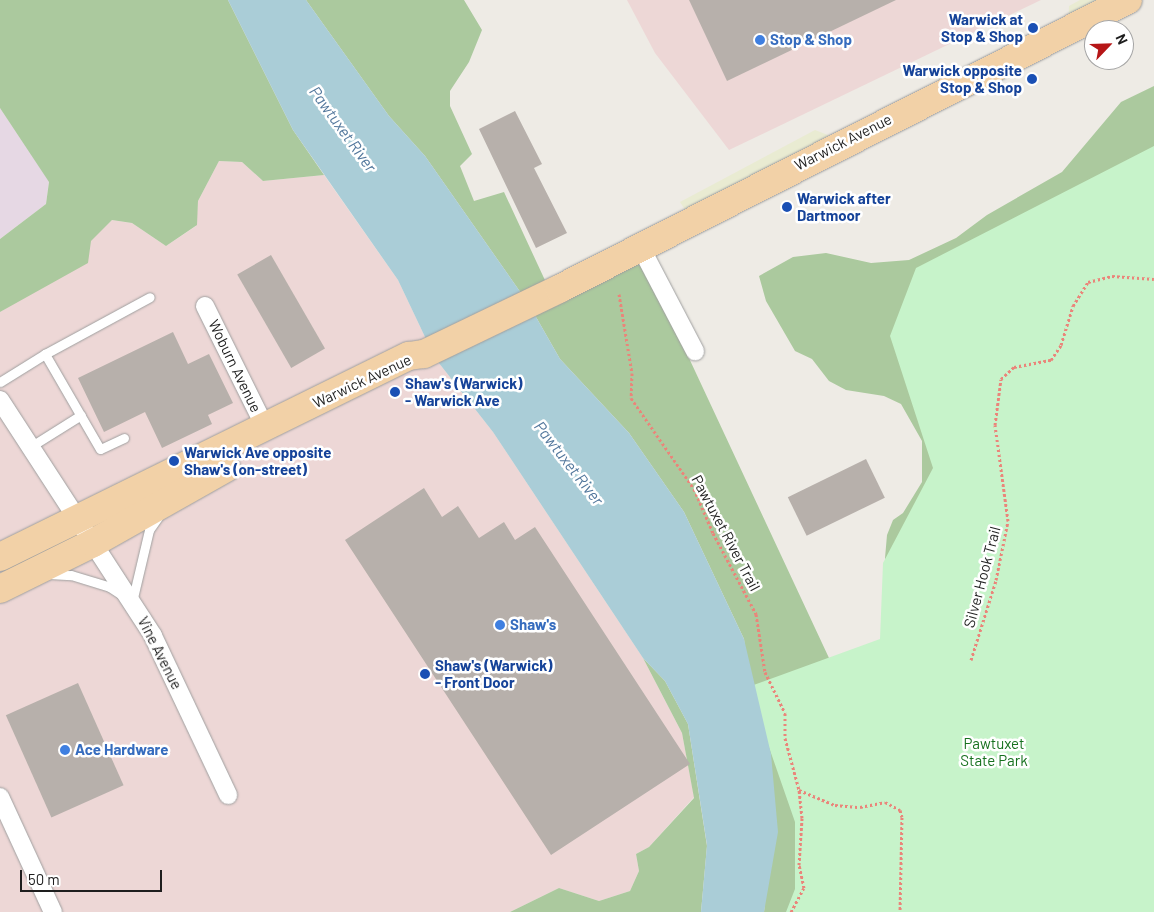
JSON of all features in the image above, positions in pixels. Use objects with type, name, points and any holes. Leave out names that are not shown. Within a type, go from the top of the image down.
[{"type":"main road","name":"Warwick Avenue","points":[[0,557],[409,356],[426,353],[548,294],[1128,0]]},
{"type":"main road","name":"Warwick Avenue","points":[[0,589],[93,543],[415,366],[426,353]]},
{"type":"street","points":[[640,246],[695,352]]},
{"type":"street","name":"Woburn Avenue","points":[[205,306],[265,427]]},
{"type":"street","name":"Vine Avenue","points":[[0,400],[76,520],[134,603],[153,636],[228,795]]},
{"type":"street","points":[[0,796],[53,912]]},
{"type":"lane","points":[[0,382],[45,354],[150,298]]},
{"type":"lane","points":[[45,354],[100,448],[124,438]]},
{"type":"lane","points":[[30,447],[80,415]]},
{"type":"lane","points":[[31,574],[71,575],[108,586],[134,603],[149,530],[169,500]]},
{"type":"path","name":"Silver Hook Trail","points":[[971,660],[996,580],[1008,521],[995,425],[1001,379],[1014,367],[1051,360],[1061,345],[1072,306],[1088,282],[1112,276],[1154,280]]},
{"type":"path","name":"Pawtuxet River Trail","points":[[619,294],[632,373],[631,398],[694,489],[712,533],[756,614],[765,672],[785,713],[785,738],[799,790],[802,818],[799,865],[804,888],[791,912]]},
{"type":"path","points":[[799,790],[835,804],[860,807],[885,802],[900,810],[902,818],[900,912]]},
{"type":"shaded area","points":[[627,0],[1041,0],[729,150],[655,53]]},
{"type":"shaded area","points":[[0,108],[49,181],[46,204],[0,239]]},
{"type":"shaded area","points":[[219,161],[242,162],[263,181],[324,175],[398,280],[435,358],[493,432],[643,658],[682,733],[694,797],[649,847],[636,854],[639,871],[630,891],[599,901],[559,888],[510,912],[0,912],[0,312],[41,287],[112,220],[132,223],[166,246],[196,226],[198,201]]},
{"type":"green space","points":[[0,0],[228,0],[293,130],[324,175],[263,181],[242,162],[219,161],[198,201],[197,225],[166,246],[132,223],[112,220],[91,241],[88,263],[0,312],[0,239],[46,204],[49,182],[0,108]]},
{"type":"green space","name":"Pawtuxet State Park","points":[[306,0],[464,0],[482,30],[469,62],[450,91],[450,106],[472,154],[460,166],[474,201],[504,192],[550,291],[639,251],[829,658],[881,671],[898,598],[885,558],[887,535],[893,520],[903,513],[922,482],[922,441],[901,404],[884,396],[846,390],[829,381],[812,359],[795,351],[766,301],[759,276],[793,257],[826,253],[871,263],[909,260],[956,238],[987,215],[1062,172],[1121,102],[1154,86],[1154,323],[1095,912],[764,912],[767,882],[744,639],[684,512],[629,433],[560,359],[528,303],[425,156],[389,116]]},
{"type":"green space","points":[[1080,0],[1133,0],[1091,20],[1084,20],[1084,23],[1068,31],[1069,6]]},
{"type":"green space","points":[[815,130],[848,143],[691,219],[680,202]]},
{"type":"green space","name":"Pawtuxet State Park","points":[[1154,146],[1154,912],[786,912],[795,889],[795,822],[748,687],[880,639],[883,563],[933,468],[890,336],[916,268]]},
{"type":"green space","points":[[643,658],[665,681],[688,724],[707,846],[701,912],[510,912],[559,888],[599,901],[630,891],[639,871],[636,854],[649,847],[694,798],[682,733]]},
{"type":"water","name":"Pawtuxet River","points":[[228,0],[306,0],[389,116],[425,156],[528,303],[560,359],[629,433],[684,512],[744,639],[771,754],[778,832],[764,912],[701,912],[707,845],[688,724],[665,681],[643,658],[493,432],[435,358],[398,280],[293,130]]},
{"type":"building","name":"Stop & Shop","points":[[689,0],[896,0],[727,81]]},
{"type":"building","points":[[515,111],[542,164],[534,168],[567,233],[536,248],[479,129]]},
{"type":"building","points":[[271,255],[325,349],[291,368],[237,274]]},
{"type":"building","points":[[173,332],[188,364],[209,354],[233,403],[208,415],[212,424],[162,448],[145,412],[104,432],[78,378]]},
{"type":"building","points":[[866,459],[885,498],[807,536],[788,497]]},
{"type":"building","name":"Shaw's","points":[[424,488],[442,517],[458,506],[479,538],[504,522],[515,540],[535,527],[690,764],[551,855],[345,540]]},
{"type":"building","name":"Ace Hardware","points":[[78,683],[124,785],[51,817],[6,715]]},
{"type":"place","name":"Warwick at Stop & Shop","points":[[1033,28]]},
{"type":"place","name":"Stop & Shop","points":[[760,40]]},
{"type":"place","name":"Warwick opposite Stop & Shop","points":[[1032,79]]},
{"type":"place","name":"Warwick after Dartmoor","points":[[787,207]]},
{"type":"place","name":"Shaw's (Warwick) - Warwick Ave","points":[[395,392]]},
{"type":"place","name":"Warwick Ave opposite Shaw's (on-street)","points":[[174,461]]},
{"type":"place","name":"Shaw's","points":[[500,625]]},
{"type":"place","name":"Shaw's (Warwick) - Front Door","points":[[425,674]]},
{"type":"place","name":"Ace Hardware","points":[[65,750]]}]
